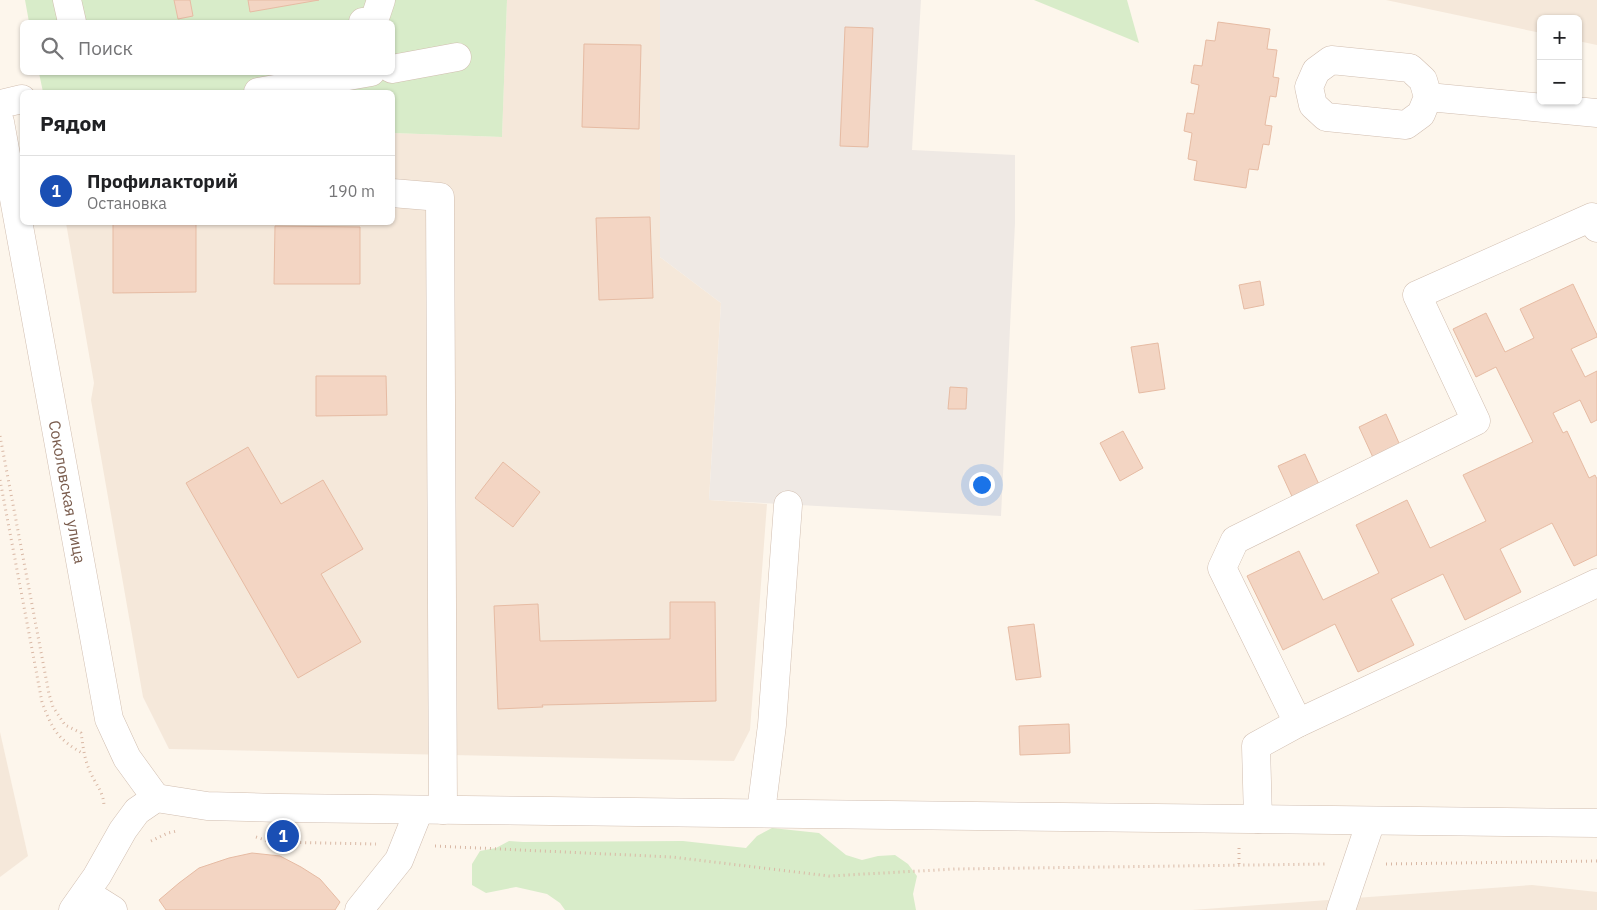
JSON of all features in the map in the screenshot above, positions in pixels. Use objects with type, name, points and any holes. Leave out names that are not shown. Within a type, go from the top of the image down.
[{"type":"street","points":[[67,0],[72,20]]},
{"type":"street","points":[[374,20],[381,0]]},
{"type":"street","points":[[395,68],[456,57]]},
{"type":"street","points":[[269,90],[354,75]]},
{"type":"street","points":[[1428,97],[1597,113]]},
{"type":"street","points":[[0,104],[20,99]]},
{"type":"street","name":"Соколовская улица","points":[[0,122],[20,224]]},
{"type":"street","points":[[367,907],[399,860],[406,845],[431,810],[440,196],[395,193]]},
{"type":"street","points":[[1298,723],[1222,568],[1235,540],[1476,421],[1417,294],[1592,217],[1597,228]]},
{"type":"street","name":"Соколовская улица","points":[[20,225],[109,719],[127,758],[156,798]]},
{"type":"street","points":[[761,812],[772,725],[788,505]]},
{"type":"street","points":[[1258,819],[1256,746],[1298,723],[1597,583]]},
{"type":"street","points":[[113,910],[79,901],[137,811],[156,798],[207,806],[1597,824]]},
{"type":"street","points":[[1341,910],[1371,820]]},
{"type":"path","points":[[0,436],[48,694],[53,707],[65,725],[81,733],[84,754],[89,770],[104,798],[104,815]]},
{"type":"path","points":[[0,480],[42,702],[56,734],[68,746],[84,754]]},
{"type":"path","points":[[148,843],[168,833],[178,831]]},
{"type":"path","points":[[252,836],[271,842],[406,845],[672,857],[829,876],[956,869],[1597,861]]},
{"type":"path","points":[[1238,840],[1239,865]]},
{"type":"shaded area","points":[[507,0],[660,0],[660,257],[721,303],[709,500],[767,504],[750,730],[734,761],[169,749],[143,697],[91,400],[94,383],[66,225],[395,225],[395,133],[502,137]]},
{"type":"shaded area","points":[[660,0],[921,0],[912,150],[1015,155],[1015,223],[1001,516],[709,500],[721,303],[660,257]]},
{"type":"shaded area","points":[[1386,0],[1597,0],[1597,45],[1582,42],[1582,15],[1537,15],[1537,32]]},
{"type":"shaded area","points":[[0,732],[28,856],[0,877]]},
{"type":"shaded area","points":[[1532,885],[1597,892],[1597,910],[1192,910]]},
{"type":"green space","points":[[25,0],[507,0],[502,137],[395,133],[395,90],[43,90],[39,75],[395,75],[395,20],[29,20]]},
{"type":"green space","points":[[1034,0],[1127,0],[1139,43]]},
{"type":"green space","points":[[772,828],[819,833],[846,855],[862,860],[878,856],[895,855],[908,864],[917,876],[913,894],[916,910],[565,910],[560,903],[547,894],[516,887],[486,893],[472,885],[472,864],[480,851],[496,848],[509,841],[683,841],[746,848],[757,836]]},
{"type":"building","points":[[174,0],[190,0],[193,16],[178,19]]},
{"type":"building","points":[[248,0],[319,0],[250,12]]},
{"type":"building","points":[[1218,22],[1270,29],[1267,49],[1277,50],[1273,77],[1279,78],[1276,97],[1270,96],[1265,125],[1272,126],[1269,145],[1263,144],[1258,170],[1249,169],[1246,188],[1194,180],[1197,161],[1188,159],[1192,133],[1184,131],[1187,113],[1194,114],[1199,85],[1191,83],[1194,65],[1202,66],[1206,40],[1215,41]]},
{"type":"building","points":[[845,27],[873,28],[868,147],[840,146]]},
{"type":"building","points":[[584,44],[641,45],[639,129],[582,127]]},
{"type":"building","points":[[650,217],[653,298],[599,300],[596,218]]},
{"type":"building","points":[[113,225],[196,225],[196,292],[113,293]]},
{"type":"building","points":[[275,226],[360,227],[360,284],[274,284]]},
{"type":"building","points":[[1260,281],[1264,305],[1244,309],[1239,285]]},
{"type":"building","points":[[1573,284],[1597,335],[1597,337],[1571,349],[1585,377],[1597,371],[1597,420],[1591,423],[1580,400],[1553,413],[1563,433],[1567,431],[1589,478],[1595,475],[1597,479],[1597,555],[1574,566],[1552,523],[1500,549],[1521,592],[1465,620],[1443,574],[1391,599],[1414,645],[1358,672],[1335,624],[1283,650],[1247,576],[1299,551],[1323,600],[1379,573],[1356,525],[1407,500],[1430,548],[1486,521],[1463,475],[1533,442],[1496,367],[1476,377],[1453,329],[1486,313],[1505,352],[1534,338],[1520,309]]},
{"type":"building","points":[[1158,343],[1165,389],[1139,393],[1131,347]]},
{"type":"building","points":[[316,376],[386,376],[387,415],[316,416]]},
{"type":"building","points":[[950,387],[967,388],[966,409],[948,409]]},
{"type":"building","points":[[1386,414],[1403,452],[1376,464],[1359,427]]},
{"type":"building","points":[[1123,431],[1143,468],[1120,481],[1100,443]]},
{"type":"building","points":[[248,447],[281,504],[323,480],[363,549],[321,574],[361,642],[298,678],[186,483]]},
{"type":"building","points":[[1305,454],[1322,491],[1295,503],[1278,466]]},
{"type":"building","points":[[503,462],[540,492],[513,527],[475,498]]},
{"type":"building","points":[[670,602],[715,602],[716,701],[542,705],[543,707],[498,709],[494,606],[538,604],[540,641],[670,639]]},
{"type":"building","points":[[1034,624],[1041,677],[1016,680],[1008,627]]},
{"type":"building","points":[[1069,724],[1070,753],[1020,755],[1019,726]]},
{"type":"building","points":[[252,853],[280,856],[301,867],[320,879],[340,902],[335,910],[166,910],[159,900],[199,868]]},
{"type":"place","name":"Профилакторий","points":[[283,836]]}]
